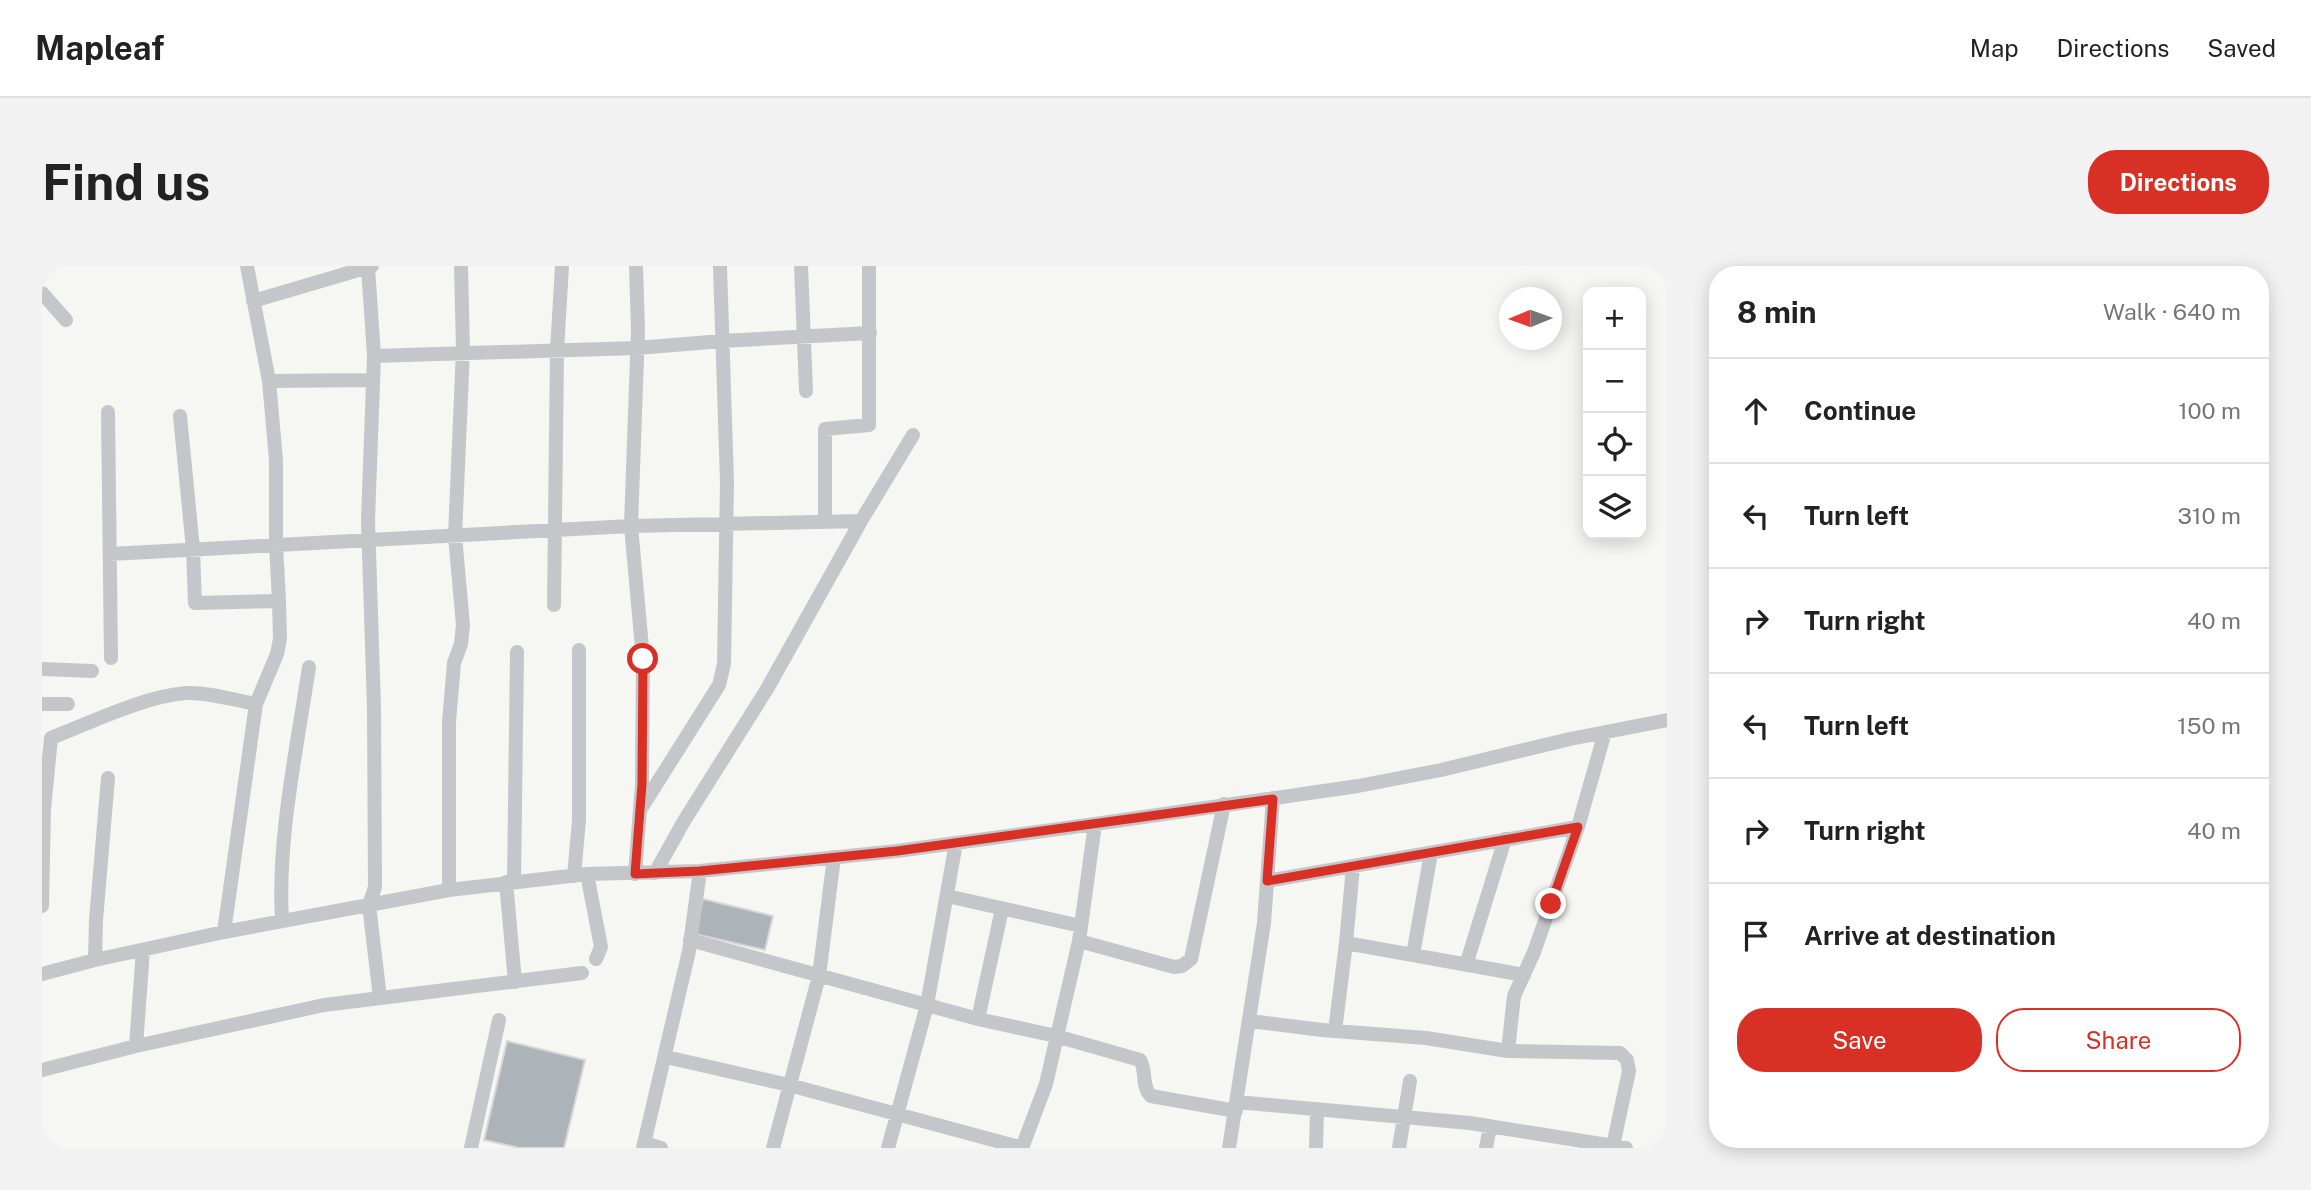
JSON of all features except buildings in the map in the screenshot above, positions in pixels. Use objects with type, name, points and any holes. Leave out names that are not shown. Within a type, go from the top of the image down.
[{"type":"street","points":[[224,932],[256,704],[277,654],[280,639],[276,460],[269,381],[247,266]]},
{"type":"street","points":[[449,890],[449,722],[454,663],[461,644],[463,625],[455,536],[463,354],[461,266]]},
{"type":"street","points":[[554,605],[556,351],[562,266]]},
{"type":"street","points":[[635,874],[643,659],[631,526],[637,348],[636,266]]},
{"type":"street","points":[[639,811],[719,685],[726,645],[727,524],[720,266]]},
{"type":"street","points":[[801,266],[806,391]]},
{"type":"street","points":[[825,522],[825,429],[869,425],[869,266]]},
{"type":"street","points":[[253,301],[370,267],[374,356],[368,540],[374,708],[375,887],[369,905],[380,998]]},
{"type":"street","points":[[42,293],[66,320]]},
{"type":"street","points":[[374,356],[637,348],[870,333]]},
{"type":"street","points":[[269,381],[373,380]]},
{"type":"street","points":[[108,412],[111,658]]},
{"type":"street","points":[[180,416],[195,603],[279,601]]},
{"type":"street","points":[[654,873],[767,689],[861,521],[913,435]]},
{"type":"street","points":[[110,554],[555,529],[861,521]]},
{"type":"street","points":[[579,650],[581,875],[601,947],[596,959]]},
{"type":"street","points":[[515,982],[510,882],[517,652]]},
{"type":"street","points":[[282,921],[280,891],[291,784],[309,667]]},
{"type":"street","points":[[42,669],[92,671]]},
{"type":"street","points":[[42,906],[47,742],[134,706],[174,695],[189,693],[256,704]]},
{"type":"street","points":[[42,704],[68,704]]},
{"type":"street","points":[[42,974],[224,932],[449,890],[581,875],[700,871],[956,843],[1095,824],[1273,799],[1441,770],[1667,720]]},
{"type":"street","points":[[1508,1051],[1514,996],[1534,952],[1578,827],[1605,732]]},
{"type":"street","points":[[95,960],[108,778]]},
{"type":"street","points":[[1229,1148],[1264,923],[1273,799]]},
{"type":"street","points":[[947,896],[1002,909],[1080,933],[1174,967],[1187,963],[1191,959],[1224,804]]},
{"type":"street","points":[[666,1056],[789,1085],[1022,1148],[1046,1084],[1080,933],[1095,824]]},
{"type":"street","points":[[1267,881],[1578,827]]},
{"type":"street","points":[[1466,965],[1505,839]]},
{"type":"street","points":[[888,1148],[927,1005],[956,843]]},
{"type":"street","points":[[1413,955],[1431,853]]},
{"type":"street","points":[[773,1148],[819,976],[834,857]]},
{"type":"street","points":[[1335,1031],[1353,867]]},
{"type":"street","points":[[661,1148],[643,1145],[666,1056],[690,940],[700,871]]},
{"type":"street","points":[[978,1020],[1002,909]]},
{"type":"street","points":[[690,940],[978,1020],[1056,1036],[1140,1060],[1144,1068],[1146,1092],[1151,1096],[1237,1107],[1317,1110],[1490,1126],[1619,1147],[1629,1071],[1627,1059],[1620,1053],[1508,1051],[1426,1038],[1250,1021]]},
{"type":"street","points":[[1346,943],[1524,975]]},
{"type":"street","points":[[136,1046],[143,950]]},
{"type":"street","points":[[42,1070],[136,1046],[324,1005],[582,973]]},
{"type":"street","points":[[471,1148],[499,1020]]},
{"type":"street","points":[[1399,1148],[1410,1082]]},
{"type":"street","points":[[1316,1148],[1317,1110]]},
{"type":"street","points":[[1486,1148],[1490,1126]]},
{"type":"route","points":[[643,659],[642,784],[635,874],[700,871],[897,851],[1273,799],[1267,881],[1578,827],[1551,904]]}]
